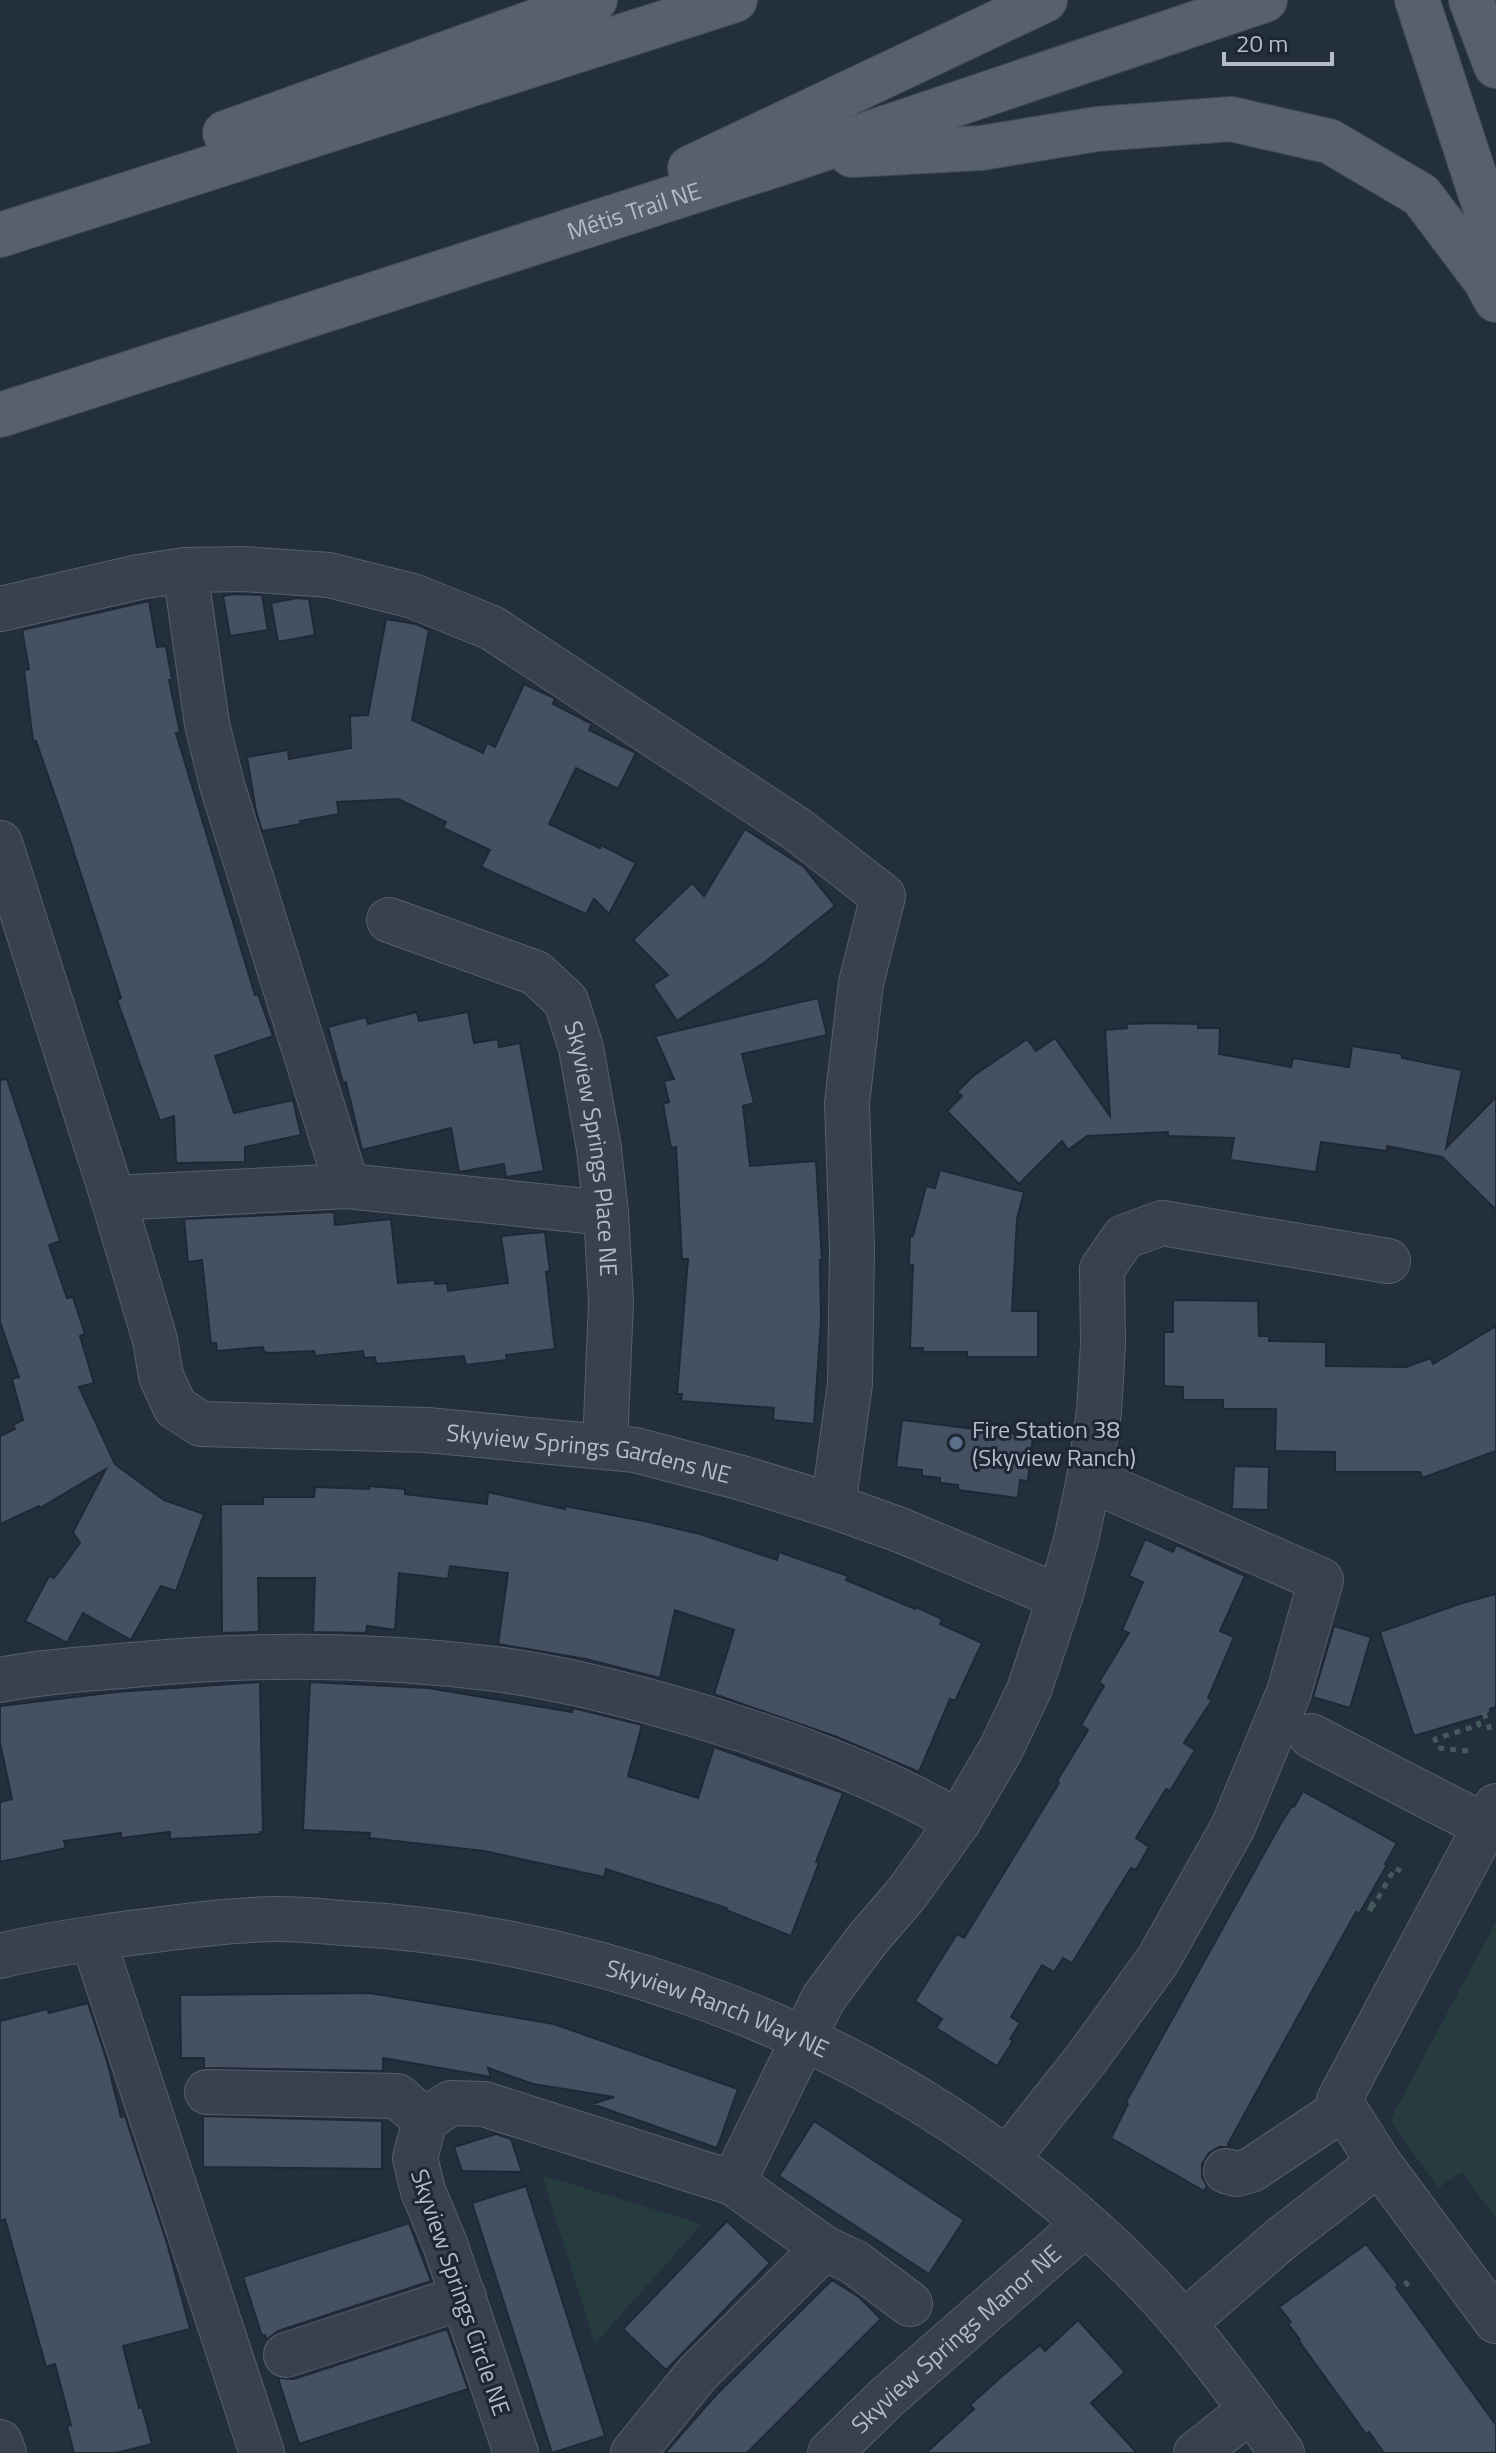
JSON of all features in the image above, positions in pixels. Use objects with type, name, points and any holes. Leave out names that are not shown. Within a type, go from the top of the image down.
[{"type":"main road","points":[[0,233],[90,181],[595,0]]},
{"type":"main road","points":[[0,233],[735,0]]},
{"type":"main road","points":[[525,246],[1045,0]]},
{"type":"main road","name":"Métis Trail NE","points":[[0,415],[793,159],[1265,0]]},
{"type":"main road","points":[[1417,0],[1496,241]]},
{"type":"main road","points":[[1471,0],[1496,66]]},
{"type":"main road","points":[[793,159],[981,148],[1097,129],[1231,119],[1329,141],[1421,195],[1485,280],[1496,300]]},
{"type":"street","points":[[0,609],[139,577],[185,570],[243,569],[329,575],[413,596],[492,628],[798,830],[883,896],[861,983],[847,1103],[852,1249],[850,1384],[833,1506]]},
{"type":"street","points":[[185,570],[207,724],[222,785],[347,1186]]},
{"type":"street","name":"Skyview Springs Gardens NE","points":[[0,843],[113,1198],[155,1340],[161,1376],[175,1407],[201,1424],[427,1430],[635,1450],[833,1506],[900,1530],[1060,1597]]},
{"type":"street","name":"Skyview Springs Place NE","points":[[389,920],[536,973],[566,1001],[581,1048],[599,1149],[606,1213],[611,1302],[605,1445]]},
{"type":"street","points":[[113,1198],[347,1186],[606,1213]]},
{"type":"street","points":[[733,2183],[803,2038],[834,1983],[908,1892],[958,1822],[1001,1749],[1029,1690],[1060,1597],[1089,1479],[1099,1412],[1103,1344],[1102,1269],[1124,1237],[1162,1223],[1388,1261]]},
{"type":"street","points":[[1007,2159],[1087,2058],[1158,1960],[1233,1827],[1289,1692],[1321,1580],[1089,1479]]},
{"type":"street","points":[[3,1668],[286,1656],[496,1670],[584,1686],[745,1730],[868,1776],[958,1822]]},
{"type":"street","points":[[1311,1736],[1491,1816],[1339,2100],[1379,2163],[1496,2321]]},
{"type":"street","name":"Skyview Ranch Way NE","points":[[0,1956],[178,1927],[278,1919],[381,1925],[480,1936],[577,1959],[684,1990],[803,2038],[879,2076],[1007,2159],[1139,2275],[1184,2323],[1282,2453]]},
{"type":"street","points":[[93,1939],[262,2453]]},
{"type":"street","points":[[207,2092],[397,2096],[425,2120],[451,2103],[484,2104],[733,2183],[824,2248],[854,2262],[910,2304]]},
{"type":"street","points":[[1226,2171],[1237,2174],[1251,2170],[1344,2108]]},
{"type":"street","name":"Skyview Springs Circle NE","points":[[425,2120],[415,2158],[423,2191],[464,2297],[516,2453]]},
{"type":"street","points":[[1184,2323],[1282,2238],[1379,2163]]},
{"type":"street","name":"Skyview Springs Manor NE","points":[[830,2453],[885,2399],[1084,2225]]},
{"type":"street","points":[[633,2453],[697,2374],[824,2248]]},
{"type":"street","points":[[286,2355],[464,2297]]},
{"type":"street","points":[[1196,2453],[1251,2410]]},
{"type":"street","points":[[0,2442],[4,2453]]},
{"type":"path","points":[[1484,1713],[1490,1730]]},
{"type":"path","points":[[1468,1751],[1438,1748],[1435,1739],[1479,1725],[1476,1716]]},
{"type":"path","points":[[1377,1913],[1369,1905],[1374,1905],[1395,1868],[1401,1871]]},
{"type":"path","points":[[1408,2282],[1411,2290]]},
{"type":"green space","points":[[1496,1922],[1496,2219],[1462,2172],[1438,2188],[1390,2120]]},
{"type":"green space","points":[[542,2175],[702,2224],[595,2344]]},
{"type":"building","points":[[262,595],[268,630],[230,636],[223,596]]},
{"type":"building","points":[[309,599],[315,635],[278,642],[271,603]]},
{"type":"building","points":[[149,601],[157,647],[166,646],[172,680],[169,680],[180,732],[176,733],[255,995],[258,994],[273,1036],[215,1056],[234,1113],[293,1100],[301,1135],[245,1147],[245,1162],[176,1163],[174,1116],[160,1121],[117,1000],[121,998],[64,822],[36,741],[33,741],[24,670],[29,669],[22,630]]},
{"type":"building","points":[[386,619],[416,624],[429,630],[412,720],[483,753],[487,743],[495,747],[524,684],[550,696],[555,699],[553,704],[592,724],[589,730],[636,753],[618,789],[576,768],[549,824],[636,863],[609,914],[594,899],[586,914],[481,867],[490,850],[443,828],[446,822],[398,799],[337,802],[339,814],[262,831],[247,757],[288,750],[289,759],[351,748],[350,716],[368,715]]},
{"type":"building","points":[[745,829],[804,867],[835,906],[765,962],[677,1021],[653,985],[668,975],[633,940],[692,883],[704,896]]},
{"type":"building","points":[[818,998],[827,1035],[742,1054],[754,1103],[743,1106],[750,1166],[816,1161],[822,1260],[814,1424],[773,1420],[774,1408],[681,1401],[682,1394],[677,1394],[688,1259],[682,1259],[676,1147],[671,1148],[663,1104],[669,1102],[664,1081],[674,1079],[655,1036]]},
{"type":"building","points":[[417,1012],[419,1021],[468,1012],[474,1043],[498,1039],[499,1047],[520,1043],[544,1171],[506,1177],[504,1164],[459,1172],[451,1128],[362,1150],[346,1082],[343,1083],[328,1027],[366,1017],[368,1024]]},
{"type":"building","points":[[1126,1024],[1220,1028],[1219,1054],[1291,1067],[1293,1058],[1349,1067],[1352,1046],[1402,1054],[1402,1058],[1462,1070],[1446,1148],[1496,1097],[1496,1210],[1442,1157],[1387,1146],[1387,1151],[1321,1142],[1316,1172],[1230,1160],[1234,1138],[1168,1136],[1168,1132],[1087,1136],[1068,1150],[1062,1141],[1019,1184],[947,1111],[962,1096],[957,1092],[973,1076],[1027,1039],[1036,1051],[1055,1038],[1110,1116],[1105,1030],[1127,1028]]},
{"type":"building","points":[[7,1079],[60,1241],[49,1245],[67,1298],[73,1297],[85,1334],[80,1336],[94,1383],[79,1387],[115,1464],[164,1500],[204,1514],[176,1591],[161,1586],[131,1640],[83,1613],[67,1643],[25,1621],[49,1576],[54,1578],[80,1543],[73,1532],[106,1469],[40,1508],[0,1524],[0,1436],[15,1429],[13,1425],[23,1420],[12,1379],[19,1377],[0,1322],[0,1080]]},
{"type":"building","points":[[940,1170],[1024,1192],[1017,1219],[1012,1311],[1038,1311],[1038,1357],[967,1357],[967,1352],[922,1352],[923,1348],[910,1348],[913,1265],[909,1265],[910,1236],[913,1236],[926,1186],[935,1188]]},
{"type":"building","points":[[334,1212],[335,1225],[391,1219],[398,1283],[435,1280],[435,1284],[447,1283],[448,1291],[508,1283],[501,1236],[545,1232],[550,1271],[546,1272],[555,1349],[506,1355],[507,1360],[466,1365],[464,1356],[376,1364],[375,1357],[364,1358],[363,1351],[315,1356],[314,1351],[264,1352],[263,1347],[217,1351],[216,1343],[211,1344],[202,1260],[188,1262],[184,1219]]},
{"type":"building","points":[[1173,1300],[1258,1301],[1259,1336],[1269,1336],[1269,1341],[1326,1342],[1326,1366],[1406,1367],[1431,1358],[1433,1364],[1496,1326],[1496,1451],[1422,1478],[1420,1472],[1335,1472],[1335,1452],[1275,1451],[1276,1409],[1223,1409],[1223,1400],[1183,1400],[1183,1387],[1164,1386],[1164,1332],[1173,1332]]},
{"type":"building","points":[[902,1420],[1033,1436],[1028,1481],[1020,1480],[1018,1498],[958,1490],[958,1485],[940,1483],[940,1478],[922,1476],[922,1470],[896,1467]]},
{"type":"building","points":[[1234,1466],[1269,1467],[1268,1510],[1232,1509]]},
{"type":"building","points":[[369,1486],[405,1489],[405,1494],[487,1504],[488,1492],[700,1534],[777,1560],[779,1552],[848,1576],[846,1580],[942,1619],[940,1624],[982,1643],[955,1701],[950,1699],[919,1772],[837,1737],[714,1694],[734,1630],[675,1610],[660,1678],[586,1659],[498,1644],[508,1573],[450,1566],[448,1579],[399,1573],[395,1630],[367,1626],[366,1633],[313,1632],[315,1578],[258,1578],[259,1632],[222,1633],[221,1504],[263,1504],[263,1497],[314,1497],[315,1487],[369,1489]]},
{"type":"building","points":[[1145,1539],[1173,1552],[1176,1545],[1245,1576],[1220,1631],[1234,1637],[1208,1698],[1212,1700],[1184,1743],[1195,1750],[1136,1838],[1149,1847],[1136,1870],[1131,1868],[1072,1963],[1063,1958],[1054,1972],[1042,1965],[1011,2017],[1020,2023],[997,2066],[936,2028],[942,2019],[915,2001],[957,1934],[964,1938],[1088,1730],[1081,1725],[1104,1686],[1099,1682],[1129,1633],[1122,1630],[1143,1582],[1129,1576]]},
{"type":"building","points":[[1496,1594],[1496,1707],[1490,1709],[1491,1713],[1414,1736],[1380,1632]]},
{"type":"building","points":[[1334,1626],[1371,1637],[1350,1708],[1313,1697]]},
{"type":"building","points":[[260,1682],[263,1832],[170,1839],[170,1832],[121,1838],[121,1833],[64,1841],[66,1848],[0,1862],[0,1802],[12,1799],[0,1743],[0,1706],[116,1692]]},
{"type":"building","points":[[310,1682],[428,1688],[572,1712],[573,1708],[642,1725],[628,1776],[698,1798],[714,1747],[843,1793],[791,1936],[727,1908],[606,1869],[604,1877],[484,1851],[369,1838],[370,1833],[303,1830]]},
{"type":"building","points":[[1303,1791],[1397,1843],[1228,2144],[1231,2147],[1219,2147],[1209,2153],[1202,2164],[1202,2177],[1207,2186],[1204,2191],[1111,2138],[1128,2104],[1126,2102],[1281,1823]]},
{"type":"building","points":[[370,1993],[554,2024],[738,2089],[717,2148],[592,2104],[614,2097],[533,2084],[488,2068],[491,2077],[383,2058],[383,2071],[204,2068],[204,2058],[181,2058],[180,1995]]},
{"type":"building","points":[[88,2003],[121,2117],[125,2116],[167,2243],[190,2329],[123,2346],[152,2444],[116,2453],[74,2453],[67,2426],[71,2425],[55,2364],[46,2367],[5,2219],[0,2221],[0,2021]]},
{"type":"building","points":[[203,2116],[382,2121],[382,2169],[203,2167]]},
{"type":"building","points":[[814,2121],[964,2220],[929,2274],[779,2176]]},
{"type":"building","points":[[496,2134],[511,2139],[522,2172],[462,2171],[454,2147]]},
{"type":"building","points":[[526,2186],[605,2436],[552,2453],[472,2203]]},
{"type":"building","points":[[727,2221],[770,2263],[666,2370],[623,2329]]},
{"type":"building","points":[[409,2223],[431,2281],[278,2331],[266,2340],[265,2335],[262,2336],[243,2277]]},
{"type":"building","points":[[1366,2244],[1496,2425],[1496,2453],[1384,2453],[1369,2432],[1366,2434],[1288,2324],[1291,2322],[1279,2307]]},
{"type":"building","points":[[832,2280],[859,2297],[881,2319],[747,2453],[665,2453],[717,2394]]},
{"type":"building","points":[[1078,2320],[1125,2372],[1091,2403],[1137,2453],[926,2453],[974,2409],[970,2405],[1001,2377],[1040,2345],[1045,2351]]},
{"type":"building","points":[[447,2329],[468,2389],[299,2444],[278,2378],[294,2379]]},
{"type":"place","name":"Fire Station 38 (Skyview Ranch)","points":[[956,1443]]}]
